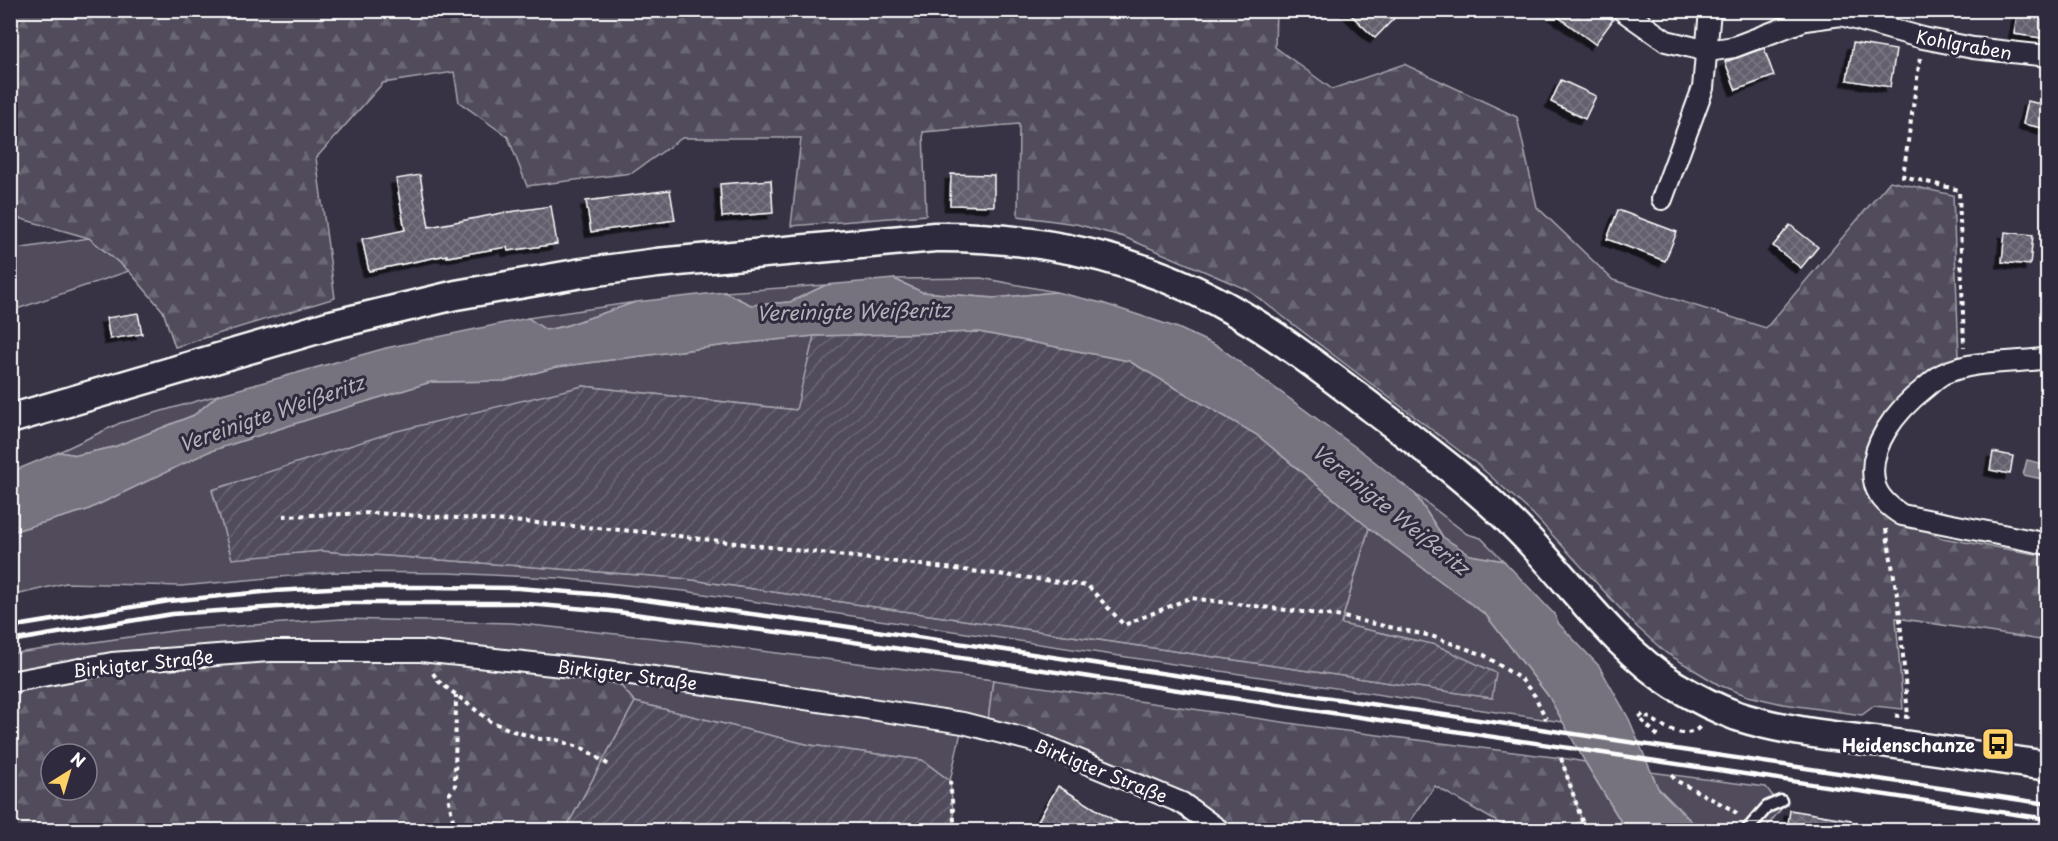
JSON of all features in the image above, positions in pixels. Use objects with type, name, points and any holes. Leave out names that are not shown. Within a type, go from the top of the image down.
[{"type":"main road","points":[[10,419],[332,325],[456,295],[582,273],[657,263],[935,237],[978,237],[1074,249],[1168,279],[1215,300],[1262,328],[1305,358],[1485,496],[1522,532],[1640,659],[1672,683],[1709,704],[1737,716],[1814,733],[2048,766]]},
{"type":"street","name":"Kohlgraben","points":[[1622,10],[1666,41],[1708,51],[1734,47],[1805,20],[1841,15],[1923,38],[2008,53],[2048,56]]},
{"type":"street","points":[[1662,199],[1703,88],[1710,10]]},
{"type":"street","points":[[2048,357],[1964,366],[1941,375],[1912,398],[1890,424],[1878,445],[1874,466],[1875,485],[1881,496],[1888,505],[1902,515],[2048,544]]},
{"type":"street","name":"Birkigter Straße","points":[[10,682],[112,663],[269,651],[421,651],[699,682],[963,723],[1033,741],[1182,803],[1219,831]]},
{"type":"lane","points":[[1749,828],[1767,807],[1781,801]]},
{"type":"path","points":[[1923,38],[1902,176],[1959,190],[1964,366]]},
{"type":"path","points":[[1881,496],[1899,607],[1908,717],[1892,715]]},
{"type":"path","points":[[283,516],[373,513],[525,522],[644,532],[1022,577],[1088,586],[1124,624],[1190,598],[1343,617],[1431,636],[1484,655],[1522,680],[1535,696],[1546,719]]},
{"type":"path","points":[[421,651],[438,681],[490,721],[540,739],[561,741],[585,750],[609,765]]},
{"type":"path","points":[[455,831],[448,796],[455,786],[456,695]]},
{"type":"path","points":[[1658,736],[1639,718],[1643,714],[1680,734],[1689,734],[1698,730],[1702,725],[1692,720]]},
{"type":"path","points":[[1561,758],[1582,821],[1588,831]]},
{"type":"path","points":[[1672,775],[1675,780],[1731,809],[1749,828]]},
{"type":"path","points":[[950,781],[955,831]]},
{"type":"green space","points":[[10,11],[1276,11],[1275,47],[1332,89],[1404,64],[1517,117],[1537,207],[1613,280],[1766,328],[1890,181],[1953,195],[1959,357],[1935,372],[1869,452],[1892,515],[1942,538],[2047,556],[2047,641],[1896,618],[1903,709],[1874,706],[1862,715],[1783,704],[1748,696],[1719,685],[1666,653],[1637,627],[1533,514],[1478,465],[1248,290],[1124,237],[1076,224],[1018,216],[1019,124],[923,132],[926,215],[791,226],[801,138],[682,138],[632,173],[527,186],[508,137],[459,102],[454,72],[383,83],[316,158],[335,298],[175,347],[163,311],[129,271],[89,238],[11,216]]},
{"type":"green space","points":[[89,238],[129,271],[11,311],[10,250]]},
{"type":"green space","points":[[981,278],[1056,292],[995,298],[922,292],[894,279]]},
{"type":"green space","points":[[826,285],[790,302],[751,305],[724,292]]},
{"type":"green space","points":[[636,302],[565,326],[546,330],[528,318]]},
{"type":"green space","points":[[979,332],[1129,361],[1257,435],[1369,528],[1341,624],[1436,645],[1496,673],[1492,698],[679,578],[322,551],[232,559],[212,490],[393,432],[583,386],[796,410],[814,336]]},
{"type":"green space","points":[[814,336],[797,410],[583,386],[212,490],[232,558],[322,551],[679,578],[1492,698],[1436,645],[1341,624],[1369,528],[1486,615],[1549,697],[1563,722],[684,591],[558,578],[448,573],[333,572],[181,586],[66,583],[11,596],[11,532],[87,510],[207,452],[431,382],[505,381],[557,367]]},
{"type":"green space","points":[[218,395],[194,415],[114,447],[77,455],[59,452],[120,423]]},
{"type":"green space","points":[[1415,494],[1467,534],[1481,538],[1504,561],[1470,555],[1443,537]]},
{"type":"green space","points":[[342,619],[512,623],[682,641],[993,680],[987,729],[963,723],[950,781],[922,760],[810,745],[635,702],[608,671],[11,682],[10,654],[179,630]]},
{"type":"green space","points":[[269,651],[608,671],[635,702],[565,830],[11,830],[11,682]]},
{"type":"green space","points":[[993,680],[1330,729],[1561,758],[1582,821],[1562,830],[1511,830],[1435,786],[1404,830],[1219,830],[1181,803],[987,729]]},
{"type":"green space","points":[[635,702],[810,745],[922,760],[950,781],[955,830],[565,830]]},
{"type":"green space","points":[[1561,758],[1585,762],[1626,830],[1588,830],[1582,821]]},
{"type":"green space","points":[[1650,772],[1766,787],[1782,808],[1764,830],[1700,830],[1658,788]]},
{"type":"water","name":"Vereinigte Weißeritz","points":[[894,279],[922,292],[994,298],[1056,292],[1102,303],[1178,328],[1219,347],[1365,454],[1415,494],[1443,537],[1470,555],[1504,561],[1599,666],[1629,719],[1658,788],[1700,830],[1626,830],[1549,697],[1486,615],[1369,528],[1257,435],[1129,361],[979,332],[814,336],[557,367],[505,381],[431,382],[208,452],[87,510],[11,532],[11,472],[59,452],[77,455],[114,447],[194,415],[218,395],[386,348],[528,318],[546,330],[565,326],[636,302],[724,292],[751,305],[790,302],[826,285]]},
{"type":"water","points":[[2027,460],[2047,465],[2047,480],[2023,475]]},
{"type":"building","points":[[1346,10],[1402,10],[1375,38]]},
{"type":"building","points":[[1549,10],[1600,10],[1613,20],[1595,44]]},
{"type":"building","points":[[2018,10],[2048,10],[2048,39],[2014,34]]},
{"type":"building","points":[[1853,43],[1896,50],[1890,87],[1847,80]]},
{"type":"building","points":[[1764,48],[1774,76],[1736,90],[1725,62]]},
{"type":"building","points":[[1561,80],[1596,96],[1585,119],[1551,102]]},
{"type":"building","points":[[2028,101],[2048,106],[2048,129],[2023,124]]},
{"type":"building","points":[[951,174],[994,175],[994,206],[950,205]]},
{"type":"building","points":[[420,175],[429,227],[551,206],[557,244],[508,251],[507,247],[447,257],[447,255],[369,271],[362,239],[405,230],[396,179]]},
{"type":"building","points":[[771,180],[773,213],[722,217],[720,184]]},
{"type":"building","points":[[670,190],[675,220],[591,232],[586,201]]},
{"type":"building","points":[[1618,210],[1677,232],[1665,261],[1607,239]]},
{"type":"building","points":[[1790,225],[1818,247],[1801,268],[1773,246]]},
{"type":"building","points":[[2005,232],[2033,235],[2030,265],[2002,262]]},
{"type":"building","points":[[138,313],[142,334],[110,339],[106,318]]},
{"type":"building","points":[[1993,452],[2013,456],[2010,474],[1990,470]]},
{"type":"building","points":[[1058,786],[1132,831],[1032,831]]},
{"type":"building","points":[[1790,810],[1851,820],[1851,831],[1787,831]]},
{"type":"railway","points":[[10,627],[169,601],[348,587],[518,588],[606,595],[836,625],[2048,804]]},
{"type":"railway","points":[[10,641],[172,614],[341,603],[516,603],[610,611],[833,639],[2048,819]]},
{"type":"place","name":"Heidenschanze","points":[[1998,744]]}]
